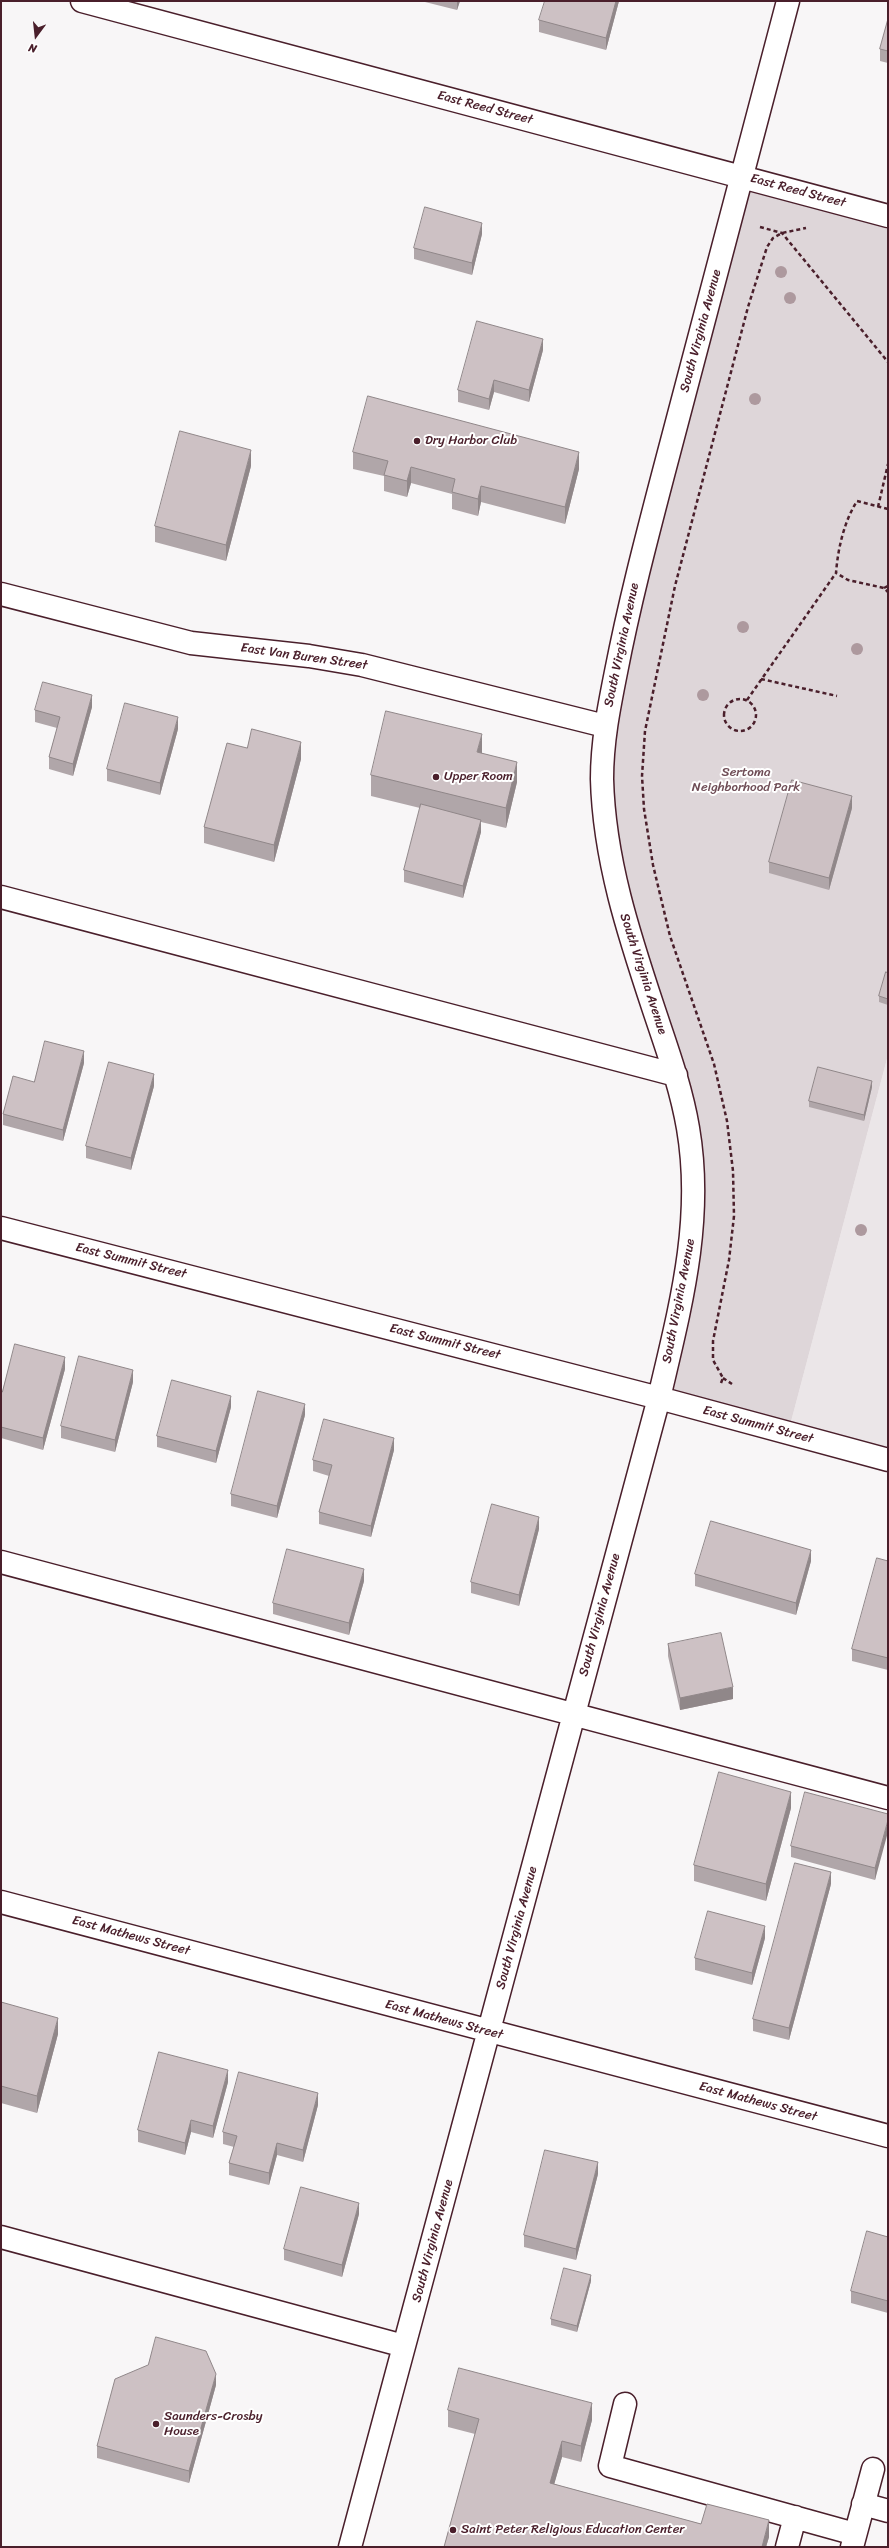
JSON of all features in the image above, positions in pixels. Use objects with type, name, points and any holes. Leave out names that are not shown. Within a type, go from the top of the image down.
[{"type":"street","name":"East Reed Street","points":[[82,1],[888,216]]},
{"type":"street","name":"South Virginia Avenue","points":[[350,2547],[659,1398],[691,1255],[694,1214],[694,1173],[688,1128],[676,1075],[633,948],[614,872],[603,784],[605,726],[636,577],[788,1]]},
{"type":"street","name":"East Van Buren Street","points":[[1,594],[184,641],[309,656],[362,665],[605,726]]},
{"type":"street","points":[[1,897],[676,1075]]},
{"type":"street","name":"East Summit Street","points":[[1,1228],[659,1398],[888,1460]]},
{"type":"street","points":[[1,1562],[888,1798]]},
{"type":"street","name":"East Mathews Street","points":[[1,1902],[489,2032],[888,2136]]},
{"type":"street","points":[[1,2237],[404,2346]]},
{"type":"street","points":[[625,2404],[610,2466],[795,2517],[854,2540],[873,2469]]},
{"type":"street","points":[[863,2504],[888,2511]]},
{"type":"street","points":[[787,2547],[795,2517]]},
{"type":"path","points":[[730,219],[782,234],[888,362]]},
{"type":"path","points":[[714,1413],[723,1378],[713,1360],[713,1341],[729,1260],[734,1216],[733,1171],[727,1121],[714,1064],[670,936],[653,865],[644,809],[642,766],[645,730],[675,586],[744,323],[767,247],[773,238],[782,234]]},
{"type":"path","points":[[878,507],[888,464]]},
{"type":"path","points":[[747,700],[836,572],[837,558],[849,513],[857,501],[888,509]]},
{"type":"path","points":[[836,572],[848,580],[884,588],[888,592]]},
{"type":"path","points":[[884,588],[888,586]]},
{"type":"path","points":[[761,679],[838,696]]},
{"type":"path","points":[[734,700],[747,700],[756,709],[754,722],[745,730],[735,729],[727,723],[724,714],[726,708],[734,700]]},
{"type":"shaded area","points":[[888,1055],[888,1460],[788,1433]]},
{"type":"green space","name":"Sertoma Neighborhood Park","points":[[742,176],[888,216],[888,1055],[788,1433],[659,1398],[694,1173],[624,917],[605,726]]},
{"type":"building","points":[[545,1],[616,1],[606,38],[539,20]]},
{"type":"building","points":[[888,19],[888,51],[880,49]]},
{"type":"building","points":[[425,207],[482,223],[472,263],[414,248]]},
{"type":"building","points":[[477,321],[543,339],[529,390],[494,380],[489,399],[458,390]]},
{"type":"building","name":"Dry Harbor Club","points":[[368,396],[579,452],[565,507],[481,486],[478,499],[452,492],[455,479],[411,467],[407,481],[384,475],[388,461],[353,452]]},
{"type":"building","points":[[180,431],[251,450],[226,545],[155,526]]},
{"type":"building","points":[[43,682],[92,695],[73,764],[49,757],[60,717],[35,710]]},
{"type":"building","points":[[125,703],[178,717],[160,783],[107,769]]},
{"type":"building","name":"Upper Room","points":[[386,711],[482,734],[477,752],[517,762],[506,808],[371,775]]},
{"type":"building","points":[[252,729],[301,742],[274,845],[204,827],[227,743],[247,748]]},
{"type":"building","points":[[792,780],[852,796],[829,878],[769,862]]},
{"type":"building","points":[[421,804],[481,820],[463,886],[404,870]]},
{"type":"building","points":[[886,972],[888,973],[888,999],[879,996]]},
{"type":"building","points":[[45,1041],[84,1051],[63,1130],[3,1114],[13,1076],[34,1082]]},
{"type":"building","points":[[109,1062],[154,1074],[131,1158],[86,1146]]},
{"type":"building","points":[[818,1067],[872,1081],[864,1115],[809,1101]]},
{"type":"building","points":[[15,1344],[65,1357],[43,1438],[1,1427],[1,1392]]},
{"type":"building","points":[[79,1356],[133,1370],[115,1440],[61,1426]]},
{"type":"building","points":[[172,1380],[231,1396],[216,1451],[157,1436]]},
{"type":"building","points":[[258,1391],[305,1404],[277,1506],[231,1494]]},
{"type":"building","points":[[324,1419],[394,1438],[371,1526],[319,1512],[332,1465],[313,1460]]},
{"type":"building","points":[[492,1504],[539,1517],[519,1595],[471,1582]]},
{"type":"building","points":[[711,1521],[811,1550],[796,1603],[695,1574]]},
{"type":"building","points":[[287,1549],[364,1569],[349,1623],[273,1603]]},
{"type":"building","points":[[877,1558],[888,1561],[888,1658],[852,1649]]},
{"type":"building","points":[[721,1633],[733,1687],[680,1698],[668,1644]]},
{"type":"building","points":[[719,1772],[791,1792],[766,1884],[694,1865]]},
{"type":"building","points":[[805,1792],[888,1814],[888,1820],[875,1868],[791,1846]]},
{"type":"building","points":[[795,1863],[831,1872],[789,2028],[753,2019]]},
{"type":"building","points":[[708,1911],[765,1926],[752,1973],[695,1958]]},
{"type":"building","points":[[1,2002],[58,2018],[37,2096],[1,2086]]},
{"type":"building","points":[[159,2052],[228,2070],[213,2126],[191,2120],[185,2143],[138,2130]]},
{"type":"building","points":[[239,2072],[318,2093],[303,2150],[277,2143],[269,2173],[229,2163],[237,2136],[223,2132]]},
{"type":"building","points":[[545,2150],[598,2162],[576,2249],[524,2235]]},
{"type":"building","points":[[301,2187],[359,2203],[342,2265],[284,2249]]},
{"type":"building","points":[[867,2231],[888,2237],[888,2301],[851,2291]]},
{"type":"building","points":[[564,2268],[591,2275],[577,2326],[551,2319]]},
{"type":"building","name":"Saunders-Crosby House","points":[[156,2337],[206,2351],[216,2374],[189,2471],[97,2446],[115,2379],[148,2365]]},
{"type":"building","points":[[459,2368],[592,2403],[581,2446],[562,2441],[550,2483],[701,2524],[707,2504],[769,2520],[762,2547],[444,2547],[479,2419],[448,2410]]},
{"type":"place","name":"Dry Harbor Club","points":[[417,441]]},
{"type":"place","name":"Upper Room","points":[[436,777]]},
{"type":"place","name":"Saunders-Crosby House","points":[[156,2424]]},
{"type":"place","name":"Saint Peter Religious Education Center","points":[[453,2530]]}]
